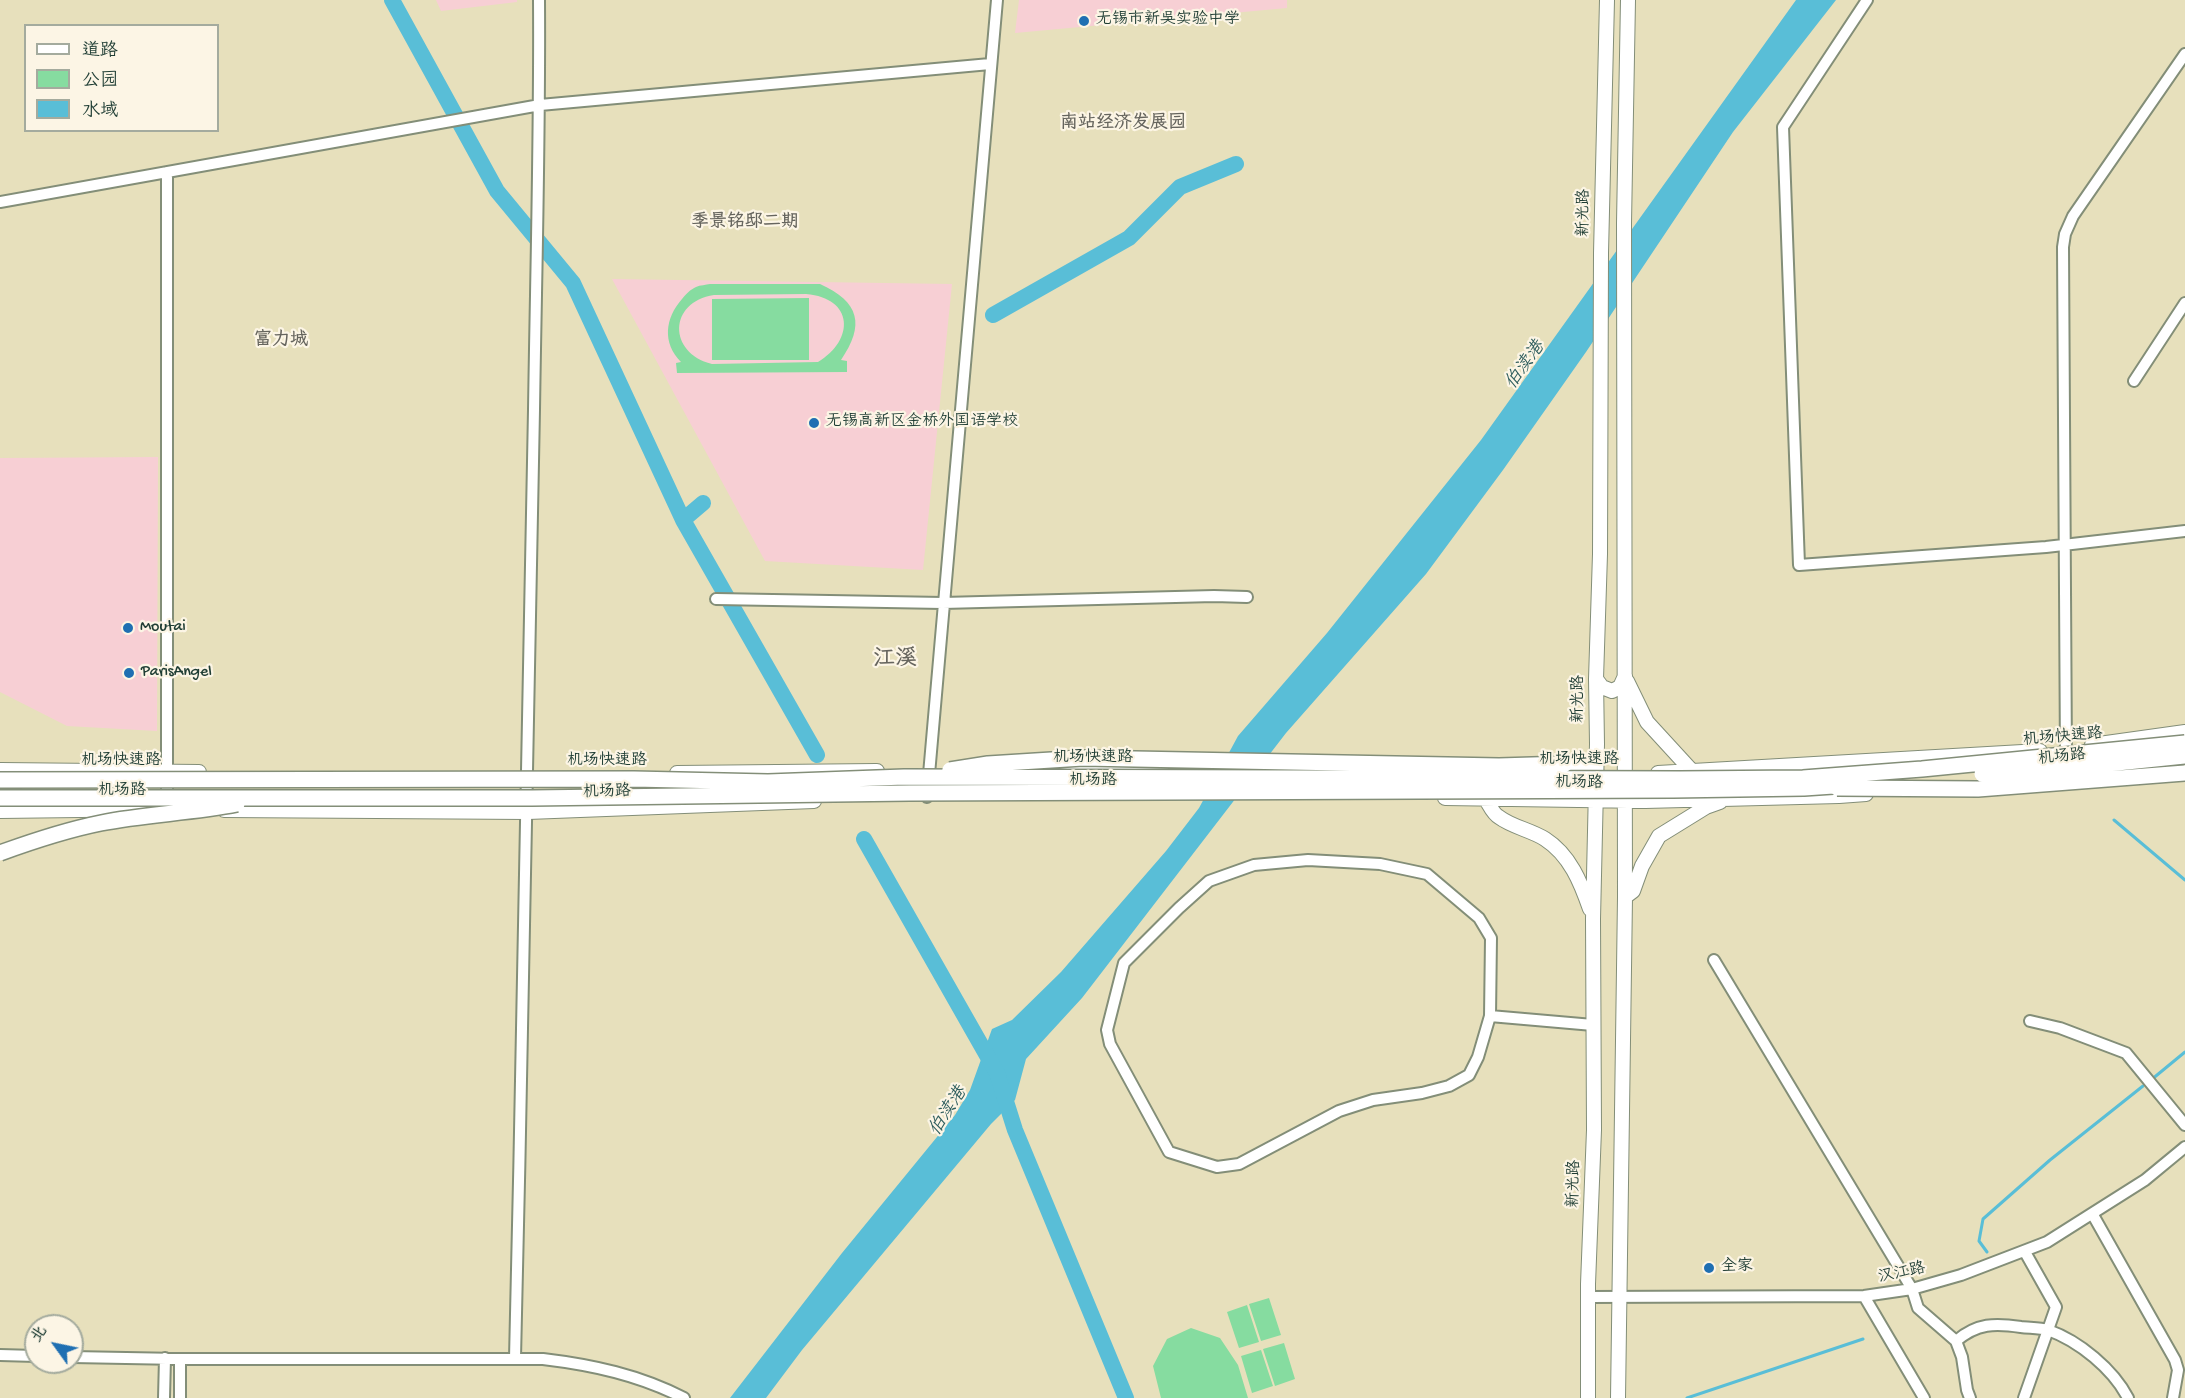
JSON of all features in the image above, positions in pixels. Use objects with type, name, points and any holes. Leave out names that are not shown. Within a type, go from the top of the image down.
[{"type":"highway","name":"机场快速路","points":[[0,780],[634,779],[768,782],[904,777],[1803,778],[1922,769],[2185,743]]},
{"type":"highway","name":"机场快速路","points":[[0,798],[532,798],[1804,788],[2068,768],[2185,756]]},
{"type":"highway","points":[[904,777],[988,764],[1083,758],[1499,766],[1565,764],[1596,773]]},
{"type":"highway","points":[[1804,788],[1978,789],[2185,773]]},
{"type":"highway","points":[[0,853],[64,831],[103,822],[211,810],[271,798]]},
{"type":"main road","name":"新光路","points":[[1588,1398],[1588,1297],[1594,1130],[1593,919],[1600,554],[1601,253],[1607,0]]},
{"type":"main road","points":[[1618,1398],[1625,897],[1623,327],[1628,0]]},
{"type":"main road","points":[[1596,679],[1602,687],[1612,691],[1620,687],[1625,676]]},
{"type":"main road","points":[[1625,676],[1647,722],[1691,770]]},
{"type":"main road","name":"机场路","points":[[0,770],[529,774],[929,770],[998,766],[1624,773],[2066,749],[2185,732]]},
{"type":"main road","name":"机场路","points":[[0,811],[167,809],[528,812],[927,797],[1485,798],[1625,801],[1839,796],[2185,762]]},
{"type":"main road","points":[[1485,798],[1497,817],[1545,839],[1560,851],[1583,888],[1593,919]]},
{"type":"main road","points":[[1625,897],[1633,891],[1642,866],[1659,836],[1706,807],[1734,798]]},
{"type":"street","points":[[515,1358],[529,774],[540,105],[539,0]]},
{"type":"street","points":[[927,797],[997,0]]},
{"type":"street","points":[[1867,0],[1783,127],[1799,565],[2065,545],[2185,531]]},
{"type":"street","points":[[2066,774],[2065,234],[2073,216],[2185,54]]},
{"type":"street","points":[[0,202],[540,105],[990,64]]},
{"type":"street","points":[[167,172],[167,809]]},
{"type":"street","points":[[2134,381],[2185,303]]},
{"type":"street","points":[[716,599],[943,603],[1247,597]]},
{"type":"street","points":[[1308,861],[1380,864],[1427,874],[1479,918],[1491,938],[1490,1016],[1478,1057],[1469,1075],[1449,1086],[1422,1093],[1373,1100],[1339,1111],[1239,1164],[1217,1167],[1169,1152],[1110,1044],[1107,1030],[1124,963],[1209,881],[1254,866],[1308,861]]},
{"type":"street","points":[[1714,960],[1912,1289],[1918,1308],[1956,1341],[1962,1357],[1970,1398]]},
{"type":"street","points":[[1490,1016],[1593,1025]]},
{"type":"street","points":[[2030,1021],[2060,1028],[2126,1053],[2185,1125]]},
{"type":"street","name":"汉江路","points":[[1588,1297],[1864,1296],[1912,1289],[1961,1275],[2047,1242],[2145,1180],[2185,1147]]},
{"type":"street","points":[[2093,1215],[2175,1360],[2178,1370],[2178,1393]]},
{"type":"street","points":[[2024,1398],[2056,1307],[2025,1252]]},
{"type":"street","points":[[1864,1296],[1924,1398]]},
{"type":"street","points":[[1956,1341],[1968,1331],[1996,1324],[2048,1330],[2090,1354],[2109,1372],[2124,1396]]},
{"type":"street","points":[[0,1355],[24,1356]]},
{"type":"street","points":[[84,1356],[165,1359],[543,1359],[598,1367],[646,1381],[684,1398]]},
{"type":"street","points":[[164,1398],[165,1359]]},
{"type":"street","points":[[180,1359],[180,1398]]},
{"type":"shaded area","points":[[436,0],[517,0],[517,2],[441,11]]},
{"type":"shaded area","name":"无锡市新吴实验中学","points":[[1019,0],[1287,0],[1287,8],[1015,33]]},
{"type":"shaded area","name":"无锡高新区金桥外国语学校","points":[[612,279],[952,284],[923,570],[765,561]]},
{"type":"shaded area","points":[[158,457],[157,731],[67,726],[0,692],[0,458]]},
{"type":"green space","points":[[708,284],[820,284],[833,291],[851,307],[854,316],[853,336],[841,360],[847,361],[847,372],[677,373],[676,363],[681,362],[668,339],[669,322],[676,306],[690,291]],"holes":[[[806,294],[822,297],[841,311],[844,321],[843,332],[838,343],[818,362],[712,364],[687,350],[681,339],[679,328],[688,307],[714,295]]]},
{"type":"green space","points":[[809,298],[809,360],[712,360],[712,299]]},
{"type":"green space","points":[[1269,1298],[1281,1335],[1261,1341],[1249,1304]]},
{"type":"green space","points":[[1247,1305],[1259,1342],[1239,1348],[1227,1312]]},
{"type":"green space","points":[[1191,1328],[1220,1338],[1238,1365],[1248,1398],[1161,1398],[1153,1366],[1167,1339]]},
{"type":"green space","points":[[1284,1343],[1295,1379],[1275,1386],[1263,1349]]},
{"type":"green space","points":[[1261,1350],[1273,1386],[1252,1393],[1241,1356]]},
{"type":"water","points":[[1796,0],[1836,0],[1733,132],[1586,352],[1426,574],[1286,733],[1082,998],[1026,1059],[1015,1100],[991,1124],[802,1350],[766,1398],[730,1398],[842,1253],[955,1115],[970,1090],[992,1029],[1012,1020],[1061,972],[1166,851],[1199,808],[1238,736],[1327,633],[1481,440]]},
{"type":"waterway","points":[[392,0],[497,191],[573,283],[683,520],[817,755]]},
{"type":"waterway","points":[[993,315],[1129,238],[1180,187],[1236,164]]},
{"type":"waterway","points":[[683,520],[703,503]]},
{"type":"waterway","points":[[2114,820],[2185,880]]},
{"type":"waterway","points":[[864,839],[997,1073],[1015,1130],[1126,1398]]},
{"type":"waterway","points":[[2151,1080],[2185,1052]]},
{"type":"waterway","points":[[1987,1252],[1979,1241],[1983,1219],[2050,1160],[2143,1086]]},
{"type":"waterway","points":[[1687,1398],[1863,1339]]},
{"type":"place","name":"无锡市新吴实验中学","points":[[1084,21]]},
{"type":"place","name":"无锡高新区金桥外国语学校","points":[[814,423]]},
{"type":"place","name":"Moutai","points":[[128,628]]},
{"type":"place","name":"ParisAngel","points":[[129,673]]},
{"type":"place","name":"全家","points":[[1709,1268]]},
{"type":"district","name":"南站经济发展园","points":[[1123,124]]},
{"type":"district","name":"季景铭邸二期","points":[[745,223]]},
{"type":"district","name":"富力城","points":[[281,341]]},
{"type":"district","name":"江溪","points":[[895,661]]},
{"type":"water label","name":"伯渎港","points":[[1526,366]]},
{"type":"water label","name":"伯渎港","points":[[949,1112]]}]
